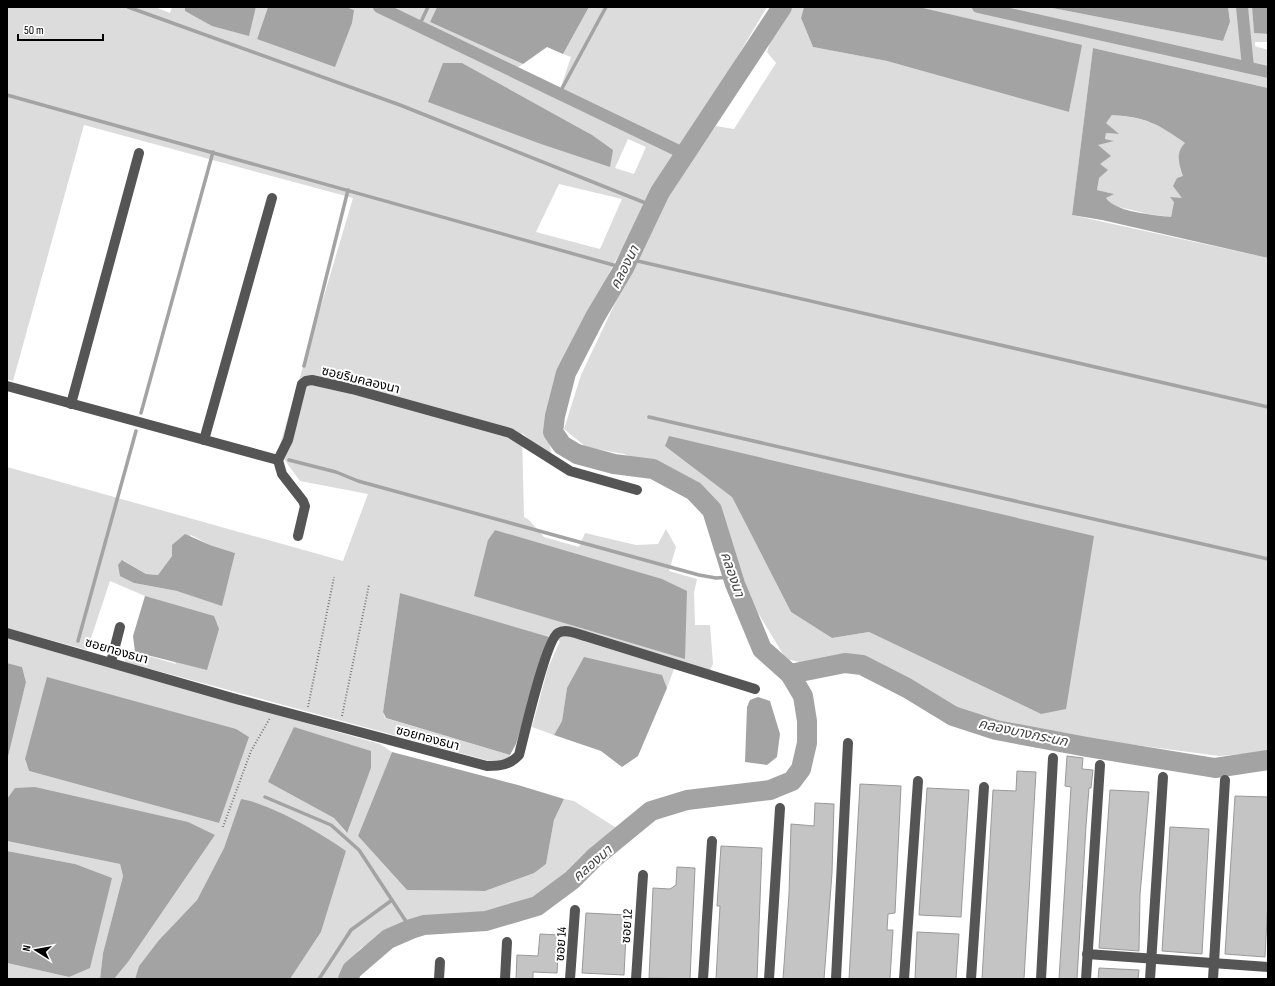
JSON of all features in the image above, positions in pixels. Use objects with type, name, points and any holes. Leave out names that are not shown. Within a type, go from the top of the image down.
[{"type":"street","points":[[71,404],[139,153]]},
{"type":"street","points":[[204,440],[272,198]]},
{"type":"street","name":"ซอยริมคลองนา","points":[[278,460],[288,440],[302,384],[306,381],[312,380],[352,389],[510,433],[570,471],[637,490]]},
{"type":"street","points":[[7,386],[278,460],[282,474],[306,506],[298,536]]},
{"type":"street","points":[[111,662],[120,627]]},
{"type":"street","name":"ซอยทองธนา","points":[[7,633],[340,728],[487,766],[499,766],[513,762],[519,755],[546,656],[556,634],[566,631],[755,689]]},
{"type":"street","points":[[836,979],[848,743]]},
{"type":"street","points":[[1041,979],[1053,758]]},
{"type":"street","points":[[1086,979],[1100,765]]},
{"type":"street","points":[[1150,979],[1163,776]]},
{"type":"street","points":[[1213,979],[1226,780]]},
{"type":"street","points":[[904,979],[918,781]]},
{"type":"street","points":[[971,979],[984,787]]},
{"type":"street","points":[[769,979],[780,808]]},
{"type":"street","points":[[703,979],[712,841]]},
{"type":"street","name":"ซอย 12","points":[[636,979],[643,875]]},
{"type":"street","name":"ซอย 14","points":[[570,979],[575,910]]},
{"type":"street","points":[[504,979],[507,942]]},
{"type":"street","points":[[1087,954],[1151,957],[1268,967]]},
{"type":"street","points":[[439,979],[440,962]]},
{"type":"path","points":[[306,718],[334,577]]},
{"type":"path","points":[[340,728],[369,585]]},
{"type":"path","points":[[223,827],[251,751],[276,710]]},
{"type":"shaded area","points":[[7,7],[155,7],[170,13],[172,7],[185,7],[185,11],[249,35],[256,7],[268,7],[257,39],[354,10],[346,7],[437,7],[430,22],[523,64],[515,69],[560,90],[571,57],[563,54],[589,7],[767,7],[613,265],[556,382],[547,418],[551,453],[536,445],[522,433],[524,517],[529,520],[544,537],[579,547],[585,533],[636,545],[658,544],[666,529],[676,547],[669,571],[697,579],[694,593],[695,625],[710,625],[713,664],[706,678],[674,669],[667,688],[662,675],[567,688],[562,721],[554,735],[532,727],[548,668],[560,641],[400,593],[383,712],[385,718],[510,755],[508,759],[493,762],[125,662],[128,650],[176,664],[145,596],[110,581],[87,650],[7,628],[7,467],[343,561],[368,494],[300,481],[278,451],[353,198],[84,125],[13,381],[7,379]],"holes":[[[443,63],[462,63],[592,135]],[[628,139],[646,147],[634,174],[615,168]],[[559,184],[622,199],[600,249],[536,232]],[[495,530],[544,546],[488,540]],[[191,535],[210,545],[235,553],[177,591],[134,583],[123,560],[146,574],[158,575],[172,556]]]},
{"type":"shaded area","points":[[185,7],[256,7],[249,36],[212,26],[185,11]]},
{"type":"shaded area","points":[[268,7],[346,7],[354,10],[352,23],[335,67],[257,39]]},
{"type":"shaded area","points":[[437,7],[589,7],[563,54],[547,47],[523,64],[430,22]]},
{"type":"shaded area","points":[[793,7],[804,7],[801,18],[813,47],[887,61],[1069,112],[1081,45],[919,7],[1047,7],[1223,41],[1230,22],[1228,7],[1252,7],[1254,33],[1268,34],[1268,42],[1255,42],[1255,46],[1268,50],[1268,88],[1093,48],[1072,215],[1268,258],[1268,752],[1219,756],[1090,739],[983,720],[898,679],[859,657],[804,663],[786,659],[752,603],[719,516],[683,477],[624,454],[586,447],[564,429],[581,375],[672,183],[716,126],[734,129],[776,63],[767,52],[774,30]],"holes":[[[732,497],[1041,714],[869,632],[832,638],[791,612]]]},
{"type":"shaded area","points":[[804,7],[919,7],[1082,45],[1069,112],[887,61],[813,47],[801,18]]},
{"type":"shaded area","points":[[1047,7],[1228,7],[1230,22],[1223,41]]},
{"type":"shaded area","points":[[1252,7],[1268,7],[1268,34],[1254,33]]},
{"type":"shaded area","points":[[1093,48],[1268,88],[1268,258],[1102,220],[1072,215]],"holes":[[[1112,115],[1143,120],[1159,126],[1185,143],[1179,155],[1179,163],[1183,176],[1177,178],[1173,186],[1182,198],[1170,197],[1174,202],[1171,217],[1126,210],[1111,203],[1106,198],[1114,194],[1097,190],[1099,178],[1108,170],[1100,164],[1111,156],[1098,145],[1114,141],[1105,139],[1106,133],[1119,134],[1106,123]]]},
{"type":"shaded area","points":[[443,63],[462,63],[592,135],[613,150],[610,167],[541,144],[428,102]]},
{"type":"shaded area","points":[[1112,115],[1135,118],[1159,126],[1185,143],[1182,198],[1174,202],[1171,217],[1148,214],[1111,205],[1106,198],[1113,194],[1097,190],[1100,164],[1097,145],[1113,141],[1105,139],[1106,133],[1118,134],[1105,123]]},
{"type":"shaded area","points":[[669,436],[1094,536],[1066,709],[1041,714],[869,632],[832,638],[791,612],[732,497],[665,446]]},
{"type":"shaded area","points":[[495,530],[662,579],[687,591],[685,659],[474,596],[488,540]]},
{"type":"shaded area","points":[[185,534],[210,545],[235,553],[222,606],[177,591],[134,583],[120,576],[118,565],[122,560],[146,574],[158,575],[172,556],[172,545]]},
{"type":"shaded area","points":[[400,593],[549,637],[516,744],[510,755],[386,718],[383,712]]},
{"type":"shaded area","points":[[145,596],[214,616],[219,629],[207,670],[135,652],[133,636]]},
{"type":"shaded area","points":[[7,638],[380,744],[392,752],[358,836],[407,890],[485,891],[546,864],[554,820],[564,799],[574,801],[618,829],[593,853],[531,903],[485,913],[421,917],[386,933],[360,949],[338,979],[290,979],[321,932],[346,851],[241,799],[224,848],[197,900],[159,940],[139,966],[135,979],[114,979],[128,962],[215,835],[7,799],[7,761],[26,682],[22,667],[7,663]],"holes":[[[25,760],[227,798],[219,823],[29,771]],[[371,768],[346,833],[334,818],[268,782]]]},
{"type":"shaded area","points":[[584,657],[662,675],[667,688],[638,756],[622,767],[601,751],[554,735],[562,721],[567,688]]},
{"type":"shaded area","points":[[7,663],[22,667],[26,682],[7,761]]},
{"type":"shaded area","points":[[47,677],[236,729],[249,737],[219,823],[29,771],[25,759]]},
{"type":"shaded area","points":[[758,697],[770,701],[780,734],[777,757],[767,765],[745,762],[747,707],[750,700]]},
{"type":"shaded area","points":[[294,727],[371,751],[371,768],[347,833],[334,818],[268,782]]},
{"type":"shaded area","points":[[392,752],[518,785],[564,799],[554,820],[546,864],[534,873],[485,891],[407,890],[358,836]]},
{"type":"shaded area","points":[[35,787],[188,822],[215,835],[128,962],[114,979],[100,979],[103,953],[123,876],[120,864],[7,841],[7,799],[15,788]]},
{"type":"shaded area","points":[[241,799],[281,813],[310,828],[346,851],[321,932],[290,979],[135,979],[139,966],[159,940],[197,900],[224,848]]},
{"type":"shaded area","points":[[7,841],[120,864],[123,876],[103,953],[100,979],[7,979],[7,963],[69,977],[75,864],[7,851]]},
{"type":"shaded area","points":[[7,851],[75,864],[112,878],[90,968],[69,977],[7,963]]},
{"type":"building","points":[[1067,756],[1083,758],[1082,769],[1093,770],[1091,788],[1089,788],[1086,826],[1077,979],[1059,979],[1071,787],[1065,786]]},
{"type":"building","points":[[1017,771],[1036,772],[1024,979],[982,979],[993,790],[1016,791]]},
{"type":"building","points":[[860,784],[901,786],[895,913],[888,914],[887,930],[893,930],[890,979],[849,979]]},
{"type":"building","points":[[927,788],[969,790],[961,917],[919,915]]},
{"type":"building","points":[[1110,790],[1149,792],[1140,895],[1139,951],[1099,948]]},
{"type":"building","points":[[1235,796],[1268,797],[1268,900],[1265,957],[1225,954]]},
{"type":"building","points":[[815,803],[834,804],[832,873],[824,979],[783,979],[789,894],[791,824],[814,826]]},
{"type":"building","points":[[1170,827],[1209,829],[1202,954],[1162,951]]},
{"type":"building","points":[[721,846],[762,848],[757,979],[716,979],[720,906],[717,906]]},
{"type":"building","points":[[677,867],[695,868],[690,979],[649,978],[653,888],[670,889],[676,885]]},
{"type":"building","points":[[586,913],[627,915],[624,975],[582,973]]},
{"type":"building","points":[[917,932],[959,934],[956,979],[915,979]]},
{"type":"building","points":[[540,934],[559,935],[557,973],[533,972],[533,979],[516,979],[517,955],[538,956]]},
{"type":"building","points":[[1099,968],[1139,970],[1138,979],[1098,979]]},
{"type":"waterway","points":[[128,7],[400,105],[653,206]]},
{"type":"waterway","points":[[379,7],[685,154]]},
{"type":"waterway","points":[[419,26],[428,7]]},
{"type":"waterway","points":[[559,94],[606,7]]},
{"type":"waterway","name":"คลองนา","points":[[348,979],[352,970],[388,939],[411,929],[424,925],[486,921],[537,906],[572,880],[595,857],[651,811],[687,800],[770,790],[792,781],[801,769],[807,743],[807,721],[803,696],[790,674],[762,649],[735,584],[712,510],[694,491],[653,469],[614,464],[577,454],[562,445],[553,432],[555,416],[566,373],[595,317],[624,268],[660,192],[782,7]]},
{"type":"waterway","points":[[978,7],[1268,72]]},
{"type":"waterway","points":[[1242,7],[1248,67]]},
{"type":"waterway","points":[[7,95],[624,268]]},
{"type":"waterway","points":[[141,413],[213,152]]},
{"type":"waterway","points":[[304,366],[348,190]]},
{"type":"waterway","points":[[629,259],[1268,407]]},
{"type":"waterway","points":[[649,417],[1268,559]]},
{"type":"waterway","points":[[78,641],[136,431]]},
{"type":"waterway","points":[[289,460],[336,472],[358,481],[699,575],[716,578],[733,577]]},
{"type":"waterway","name":"คลองบางกระนก","points":[[790,674],[845,663],[862,665],[907,688],[953,716],[996,730],[1215,768],[1268,760]]},
{"type":"waterway","points":[[265,797],[331,825],[359,850],[411,929]]},
{"type":"waterway","points":[[319,979],[351,930],[392,900]]}]
